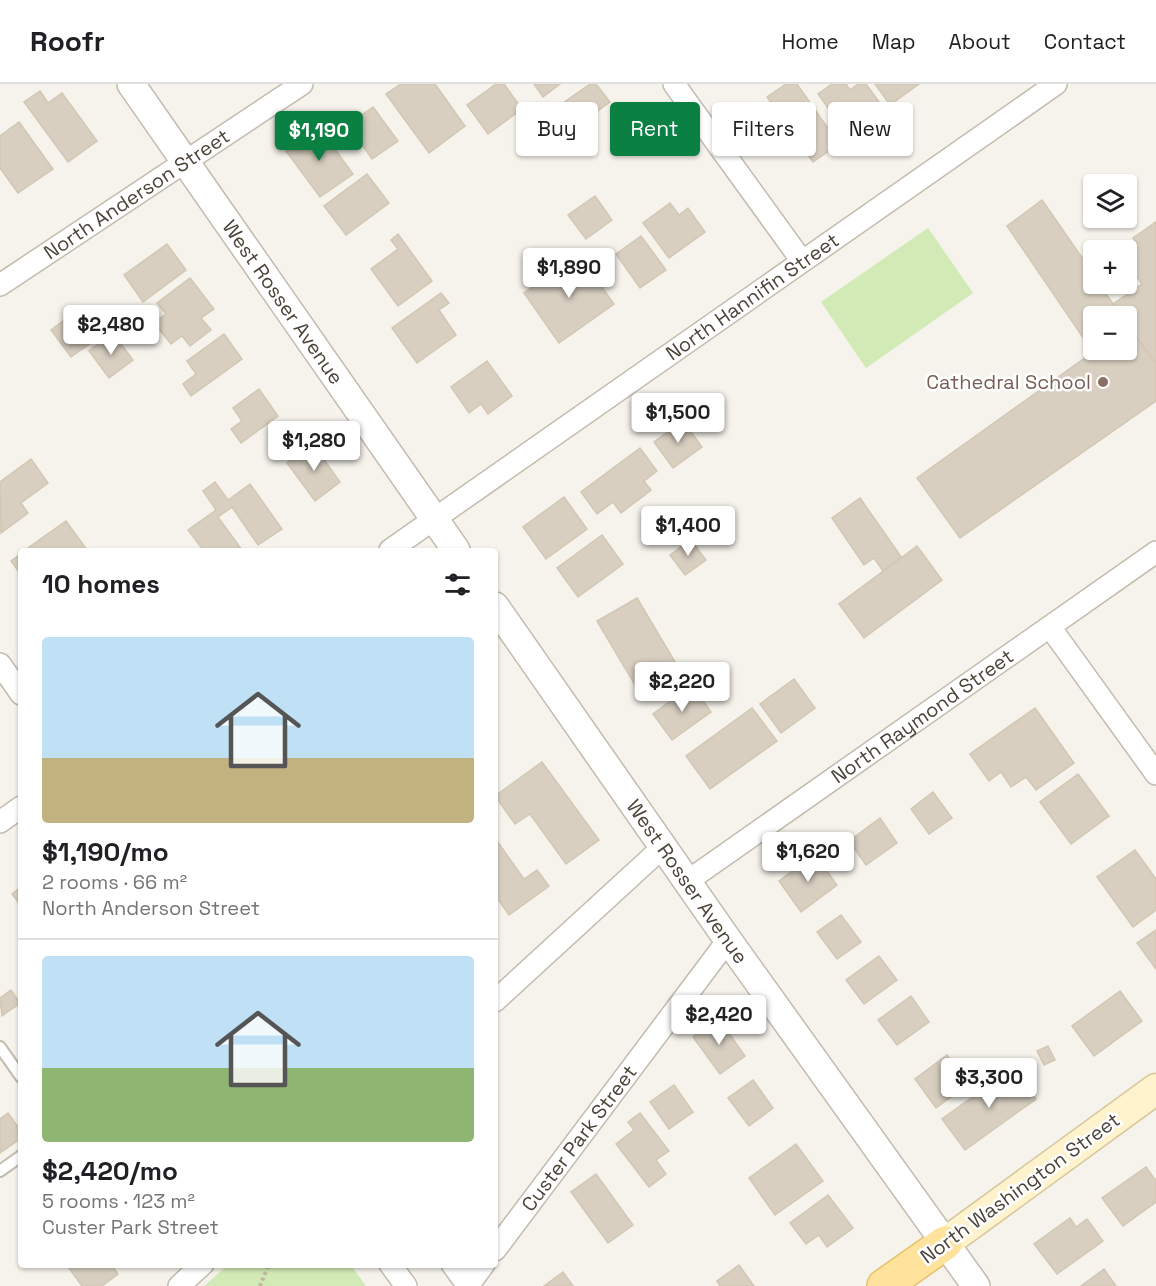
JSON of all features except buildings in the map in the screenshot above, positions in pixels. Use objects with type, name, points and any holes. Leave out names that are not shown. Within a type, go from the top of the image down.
[{"type":"main road","name":"North Washington Street","points":[[884,1286],[1156,1089]]},
{"type":"street","name":"West Rosser Avenue","points":[[131,84],[455,548]]},
{"type":"street","name":"North Anderson Street","points":[[1,283],[302,84]]},
{"type":"street","points":[[674,84],[802,261]]},
{"type":"street","name":"North Hannifin Street","points":[[393,548],[1056,84]]},
{"type":"street","name":"North Raymond Street","points":[[689,880],[1156,552]]},
{"type":"street","name":"West Rosser Avenue","points":[[498,610],[689,880],[728,940],[976,1286]]},
{"type":"street","points":[[1050,627],[1156,774]]},
{"type":"street","points":[[0,664],[18,690]]},
{"type":"street","points":[[0,822],[18,809]]},
{"type":"street","points":[[498,998],[664,846]]},
{"type":"street","name":"Custer Park Street","points":[[498,1246],[728,940]]},
{"type":"street","points":[[179,1286],[199,1268]]},
{"type":"street","points":[[393,1268],[406,1286]]},
{"type":"street","points":[[455,1268],[468,1286],[481,1268]]},
{"type":"lane","points":[[0,1047],[18,1073]]},
{"type":"lane","points":[[0,1171],[18,1158]]},
{"type":"path","points":[[260,1286],[267,1268]]},
{"type":"green space","points":[[928,228],[973,293],[866,368],[821,302]]},
{"type":"green space","points":[[225,1268],[353,1268],[366,1286],[204,1286]]},
{"type":"place","name":"Cathedral School","points":[[1103,382]]}]
